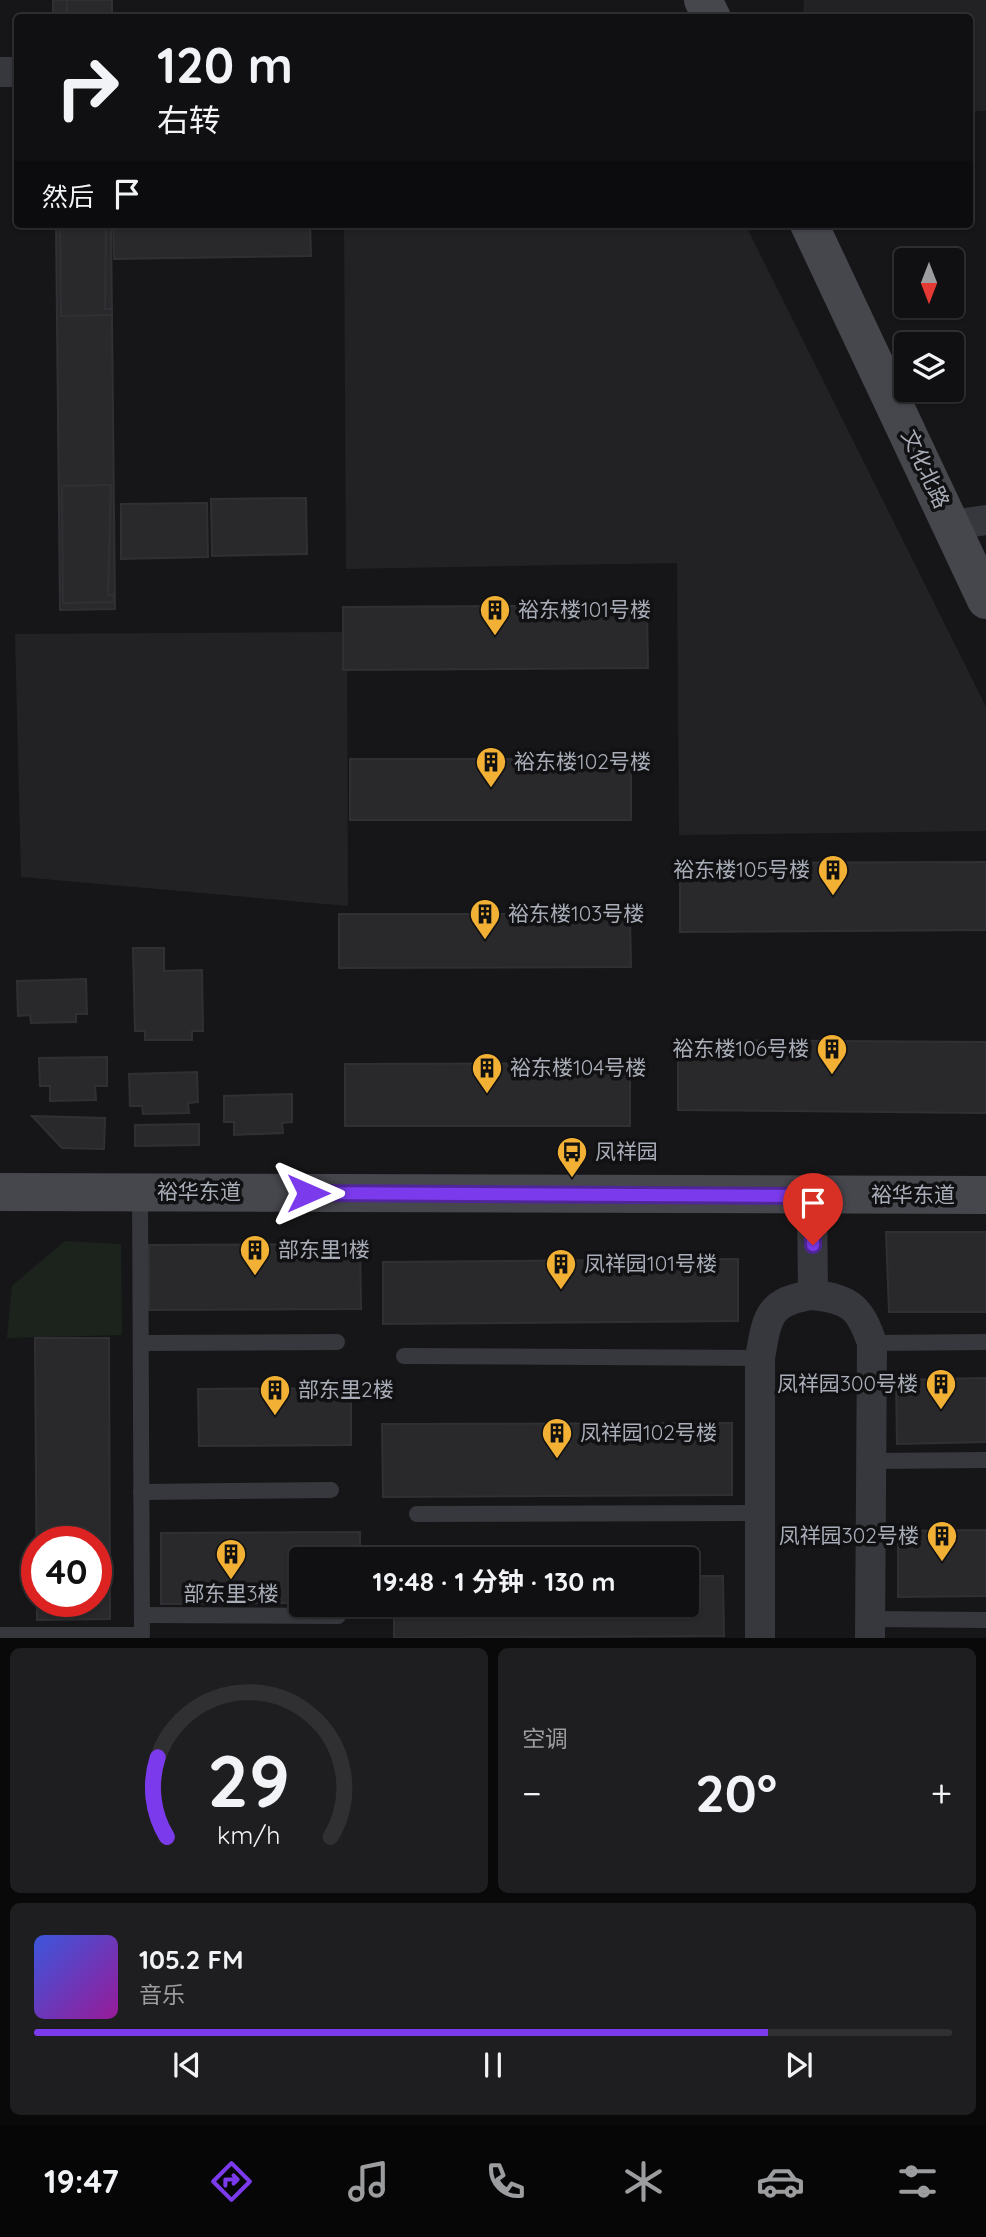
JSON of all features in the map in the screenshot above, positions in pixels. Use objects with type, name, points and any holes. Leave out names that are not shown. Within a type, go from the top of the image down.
[{"type":"street","name":"文化北路","points":[[811,228],[969,522],[986,600]]},
{"type":"street","name":"裕华东道","points":[[0,1192],[986,1195]]},
{"type":"street","points":[[812,1196],[813,1295]]},
{"type":"street","points":[[760,1638],[760,1358],[767,1317],[787,1299],[813,1295],[841,1298],[863,1317],[872,1343],[870,1629]]},
{"type":"lane","points":[[0,1635],[142,1635],[140,1192]]},
{"type":"lane","points":[[141,1342],[337,1342]]},
{"type":"lane","points":[[872,1343],[986,1342]]},
{"type":"lane","points":[[404,1356],[760,1358]]},
{"type":"lane","points":[[871,1461],[986,1460]]},
{"type":"lane","points":[[141,1492],[331,1490]]},
{"type":"lane","points":[[417,1514],[760,1513]]},
{"type":"lane","points":[[142,1615],[289,1616]]},
{"type":"lane","points":[[870,1629],[986,1620]]},
{"type":"shaded area","points":[[804,0],[986,0],[986,111],[973,111],[973,14],[803,14]]},
{"type":"shaded area","points":[[344,228],[747,228],[986,707],[986,831],[679,835],[677,563],[346,569]]},
{"type":"shaded area","points":[[347,632],[348,906],[21,877],[15,634]]},
{"type":"shaded area","points":[[65,1241],[121,1244],[122,1335],[7,1338],[12,1286]]},
{"type":"building","points":[[53,0],[108,0],[109,14],[53,14]]},
{"type":"building","points":[[67,0],[112,0],[112,14],[67,14]]},
{"type":"building","points":[[56,228],[111,228],[115,609],[60,610]]},
{"type":"building","points":[[60,228],[106,228],[105,309],[112,309],[112,315],[61,316]]},
{"type":"building","points":[[113,228],[310,228],[311,256],[114,259]]},
{"type":"building","points":[[111,485],[108,595],[114,595],[114,602],[63,603],[62,486]]},
{"type":"building","points":[[306,498],[307,554],[212,556],[211,499]]},
{"type":"building","points":[[207,503],[208,557],[121,559],[121,504]]},
{"type":"building","name":"裕东楼101号楼","points":[[647,605],[648,668],[343,670],[343,607]]},
{"type":"building","name":"裕东楼102号楼","points":[[350,759],[631,759],[631,820],[350,820]]},
{"type":"building","name":"裕东楼105号楼","points":[[986,862],[986,930],[680,932],[680,863]]},
{"type":"building","name":"裕东楼103号楼","points":[[339,914],[630,914],[631,967],[339,968]]},
{"type":"building","points":[[133,948],[164,948],[164,971],[202,970],[203,1031],[192,1031],[192,1040],[145,1040],[145,1031],[135,1031]]},
{"type":"building","points":[[86,979],[87,1014],[76,1014],[76,1022],[31,1023],[30,1015],[18,1016],[17,981]]},
{"type":"building","name":"裕东楼106号楼","points":[[678,1040],[986,1042],[986,1113],[678,1110]]},
{"type":"building","points":[[107,1057],[107,1086],[95,1086],[96,1100],[50,1101],[50,1086],[40,1086],[39,1058]]},
{"type":"building","name":"裕东楼104号楼","points":[[630,1063],[630,1126],[345,1126],[345,1064]]},
{"type":"building","points":[[197,1072],[198,1102],[188,1103],[189,1113],[143,1114],[142,1106],[130,1106],[129,1074]]},
{"type":"building","points":[[292,1094],[292,1122],[282,1123],[283,1133],[234,1135],[234,1122],[224,1122],[224,1096]]},
{"type":"building","points":[[32,1116],[105,1118],[104,1149],[62,1148]]},
{"type":"building","points":[[199,1124],[199,1145],[135,1146],[135,1125]]},
{"type":"building","points":[[886,1232],[986,1232],[986,1312],[889,1312]]},
{"type":"building","name":"部东里1楼","points":[[360,1244],[361,1309],[149,1310],[149,1245]]},
{"type":"building","name":"凤祥园101号楼","points":[[738,1259],[738,1321],[383,1324],[383,1262]]},
{"type":"building","points":[[35,1338],[109,1338],[110,1526],[36,1526]]},
{"type":"building","name":"凤祥园300号楼","points":[[986,1378],[986,1442],[897,1444],[896,1380]]},
{"type":"building","name":"部东里2楼","points":[[351,1388],[351,1445],[199,1446],[198,1389]]},
{"type":"building","name":"凤祥园102号楼","points":[[732,1423],[732,1495],[383,1497],[382,1424]]},
{"type":"building","name":"凤祥园302号楼","points":[[986,1530],[986,1596],[898,1597],[898,1531]]},
{"type":"building","name":"部东里3楼","points":[[360,1532],[360,1547],[289,1547],[289,1603],[161,1604],[161,1533]]},
{"type":"building","points":[[699,1576],[723,1576],[724,1636],[394,1638],[394,1617],[699,1617]]},
{"type":"building","points":[[37,1617],[110,1617],[37,1620]]},
{"type":"place","name":"裕东楼101号楼","points":[[495,637]]},
{"type":"place","name":"裕东楼102号楼","points":[[491,789]]},
{"type":"place","name":"裕东楼105号楼","points":[[833,897]]},
{"type":"place","name":"裕东楼103号楼","points":[[485,941]]},
{"type":"place","name":"裕东楼106号楼","points":[[832,1076]]},
{"type":"place","name":"裕东楼104号楼","points":[[487,1095]]},
{"type":"place","name":"凤祥园","points":[[572,1179]]},
{"type":"place","name":"部东里1楼","points":[[255,1277]]},
{"type":"place","name":"凤祥园101号楼","points":[[561,1291]]},
{"type":"place","name":"凤祥园300号楼","points":[[941,1411]]},
{"type":"place","name":"部东里2楼","points":[[275,1417]]},
{"type":"place","name":"凤祥园102号楼","points":[[557,1460]]},
{"type":"place","name":"凤祥园302号楼","points":[[942,1563]]},
{"type":"place","name":"部东里3楼","points":[[231,1581]]},
{"type":"route","points":[[308,1193],[812,1196],[813,1245]]}]
